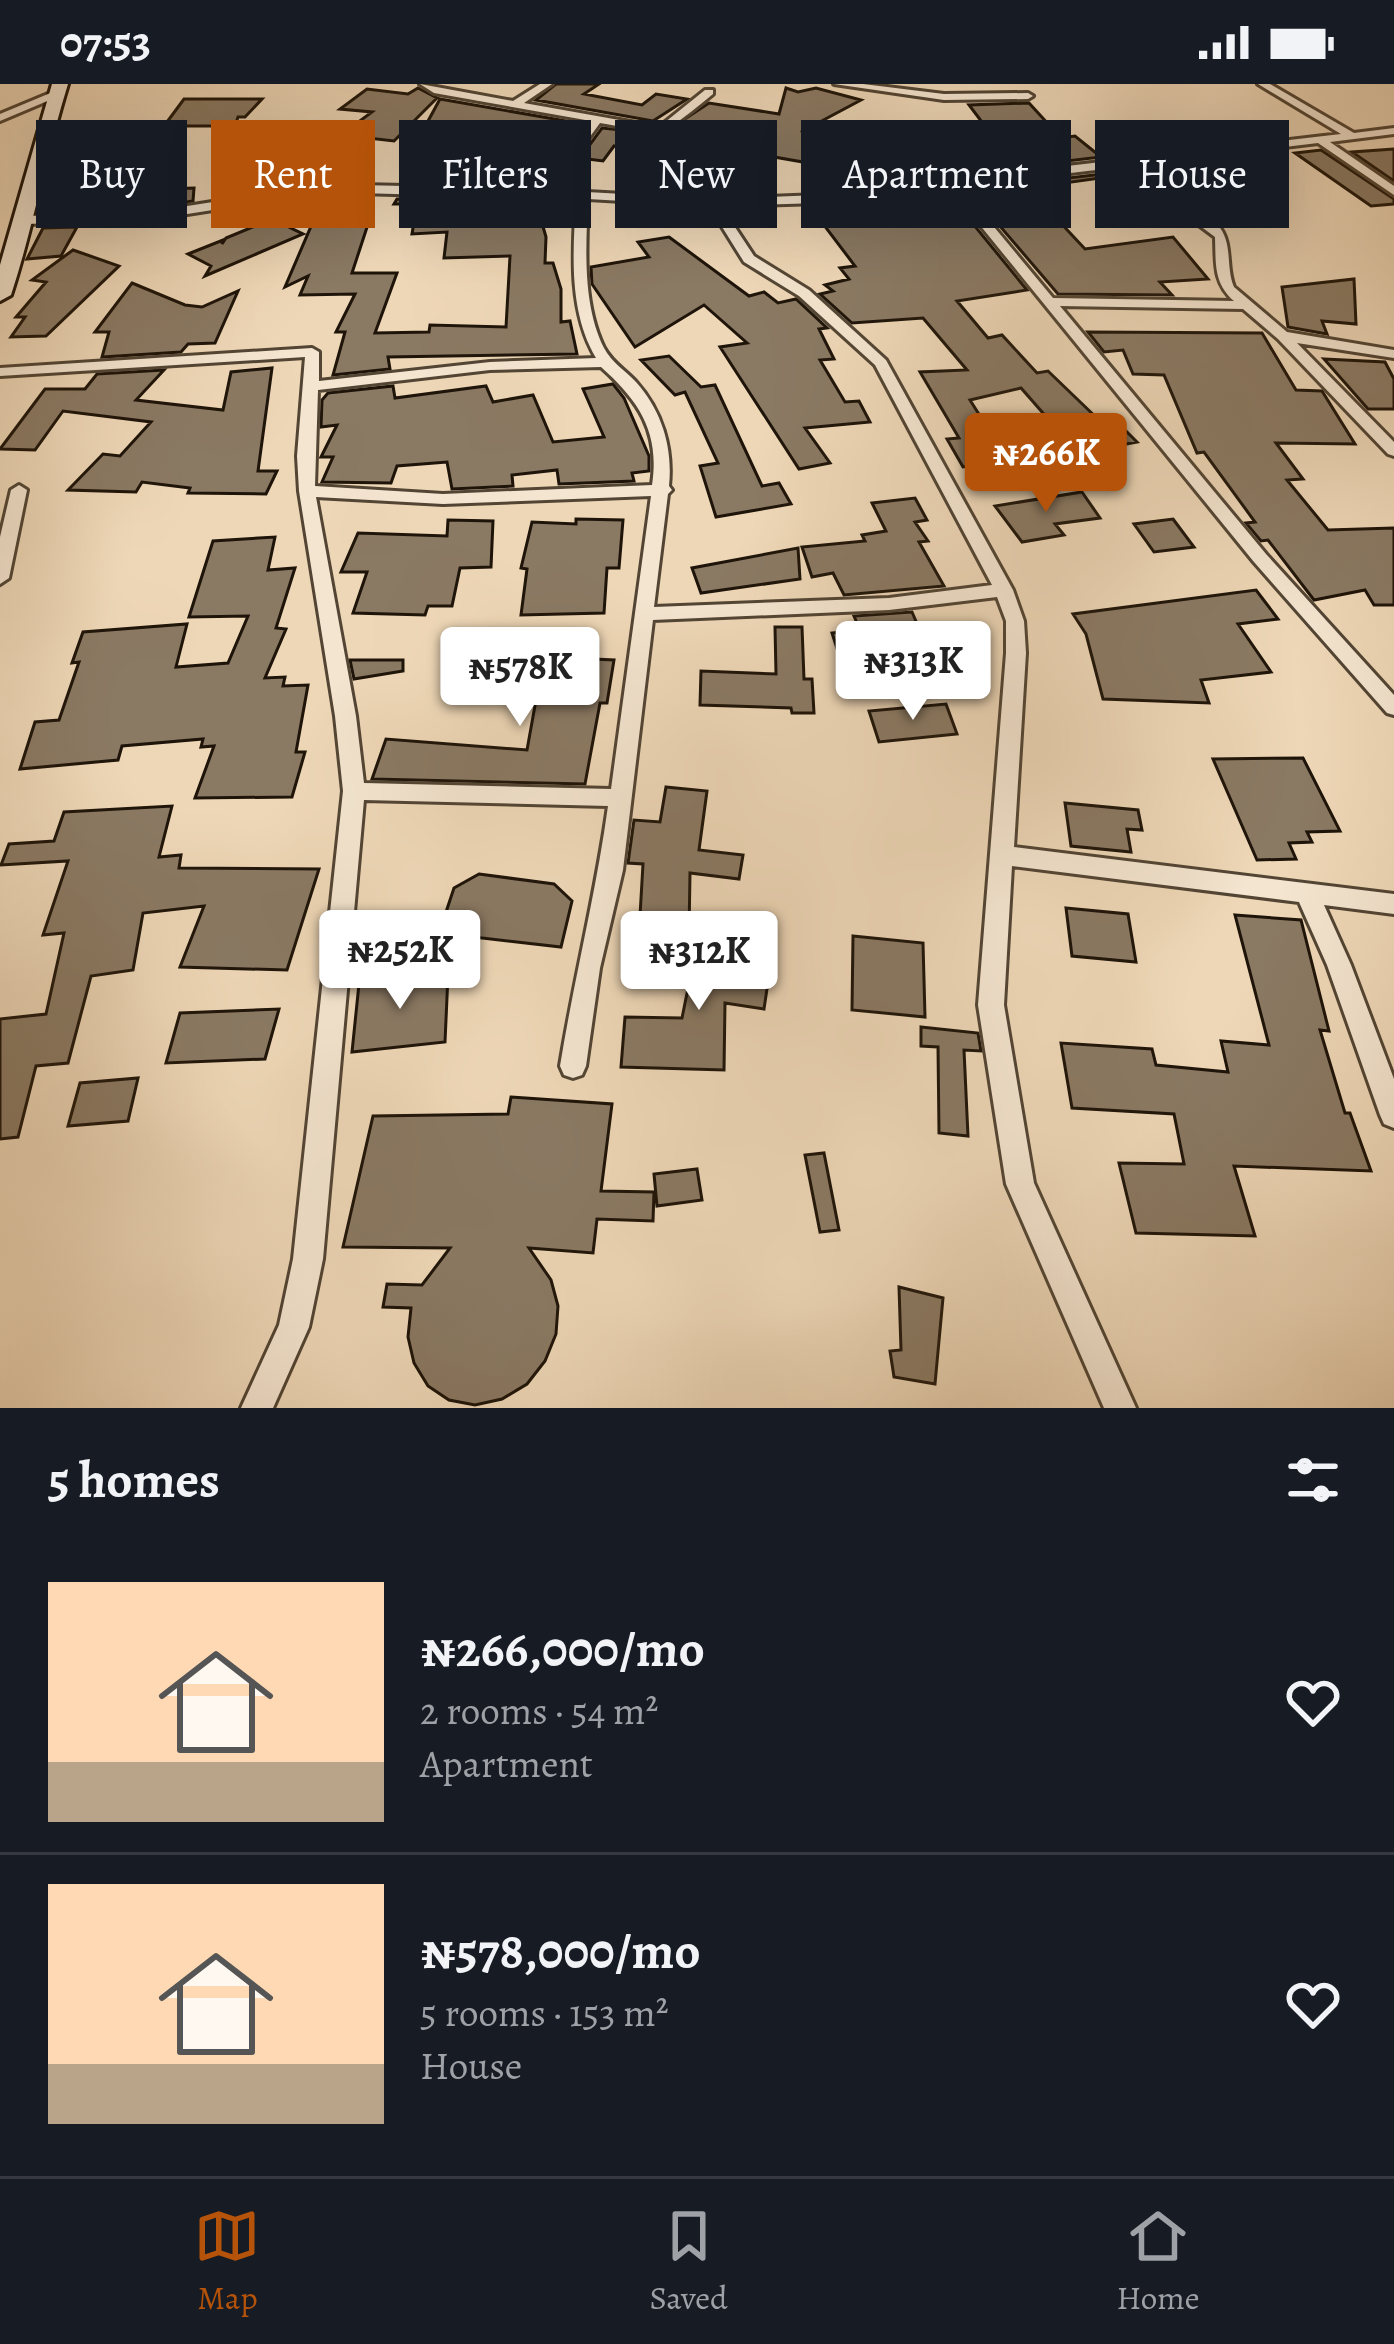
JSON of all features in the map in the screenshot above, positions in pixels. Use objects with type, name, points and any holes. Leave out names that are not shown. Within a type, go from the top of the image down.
[{"type":"main road","points":[[0,295],[26,220],[39,149],[60,88]]},
{"type":"street","points":[[424,84],[514,105],[662,128],[709,92]]},
{"type":"street","points":[[514,105],[547,84]]},
{"type":"street","points":[[839,84],[944,98],[1028,96]]},
{"type":"street","points":[[1264,84],[1350,135]]},
{"type":"street","points":[[0,118],[60,88]]},
{"type":"street","points":[[591,128],[597,120]]},
{"type":"street","points":[[1289,143],[1394,131]]},
{"type":"street","points":[[1319,139],[1394,191]]},
{"type":"street","points":[[26,220],[149,216],[295,194],[399,190]]},
{"type":"street","points":[[573,1066],[622,798],[652,542],[664,490],[664,458],[651,412],[628,381],[605,362],[581,292],[582,228]]},
{"type":"street","points":[[729,228],[749,259],[804,293],[881,362],[1004,590],[1015,620],[991,1005],[1020,1184],[1120,1408]]},
{"type":"street","points":[[988,228],[1260,558],[1394,708]]},
{"type":"street","points":[[1212,228],[1221,236],[1223,278],[1242,305],[1283,336],[1394,451]]},
{"type":"street","points":[[1049,302],[1242,305]]},
{"type":"street","points":[[1283,336],[1394,355]]},
{"type":"street","points":[[0,372],[312,352],[313,386],[304,445],[307,491],[350,737],[354,791],[308,1259],[294,1327],[256,1408]]},
{"type":"street","points":[[313,386],[490,366],[605,362]]},
{"type":"street","points":[[0,578],[19,490]]},
{"type":"street","points":[[307,491],[443,499],[664,490]]},
{"type":"street","points":[[647,614],[889,604],[1004,590]]},
{"type":"street","points":[[354,791],[622,798]]},
{"type":"street","points":[[1000,854],[1394,904]]},
{"type":"street","points":[[1306,892],[1339,965],[1394,1115]]},
{"type":"building","points":[[556,84],[599,84],[584,94],[642,105],[656,94],[687,99],[655,120],[536,100]]},
{"type":"building","points":[[418,88],[437,98],[415,120],[399,120],[399,136],[394,141],[375,139],[375,120],[361,120],[372,112],[340,109],[367,89],[408,94]]},
{"type":"building","points":[[786,88],[798,92],[816,88],[861,100],[824,120],[801,120],[801,162],[777,157],[777,120],[683,120],[709,103],[779,114]]},
{"type":"building","points":[[184,99],[262,99],[245,117],[211,120],[211,126],[168,120]]},
{"type":"building","points":[[440,99],[560,120],[429,120]]},
{"type":"building","points":[[1029,103],[1045,120],[980,120],[969,105]]},
{"type":"building","points":[[602,128],[615,129],[615,146],[603,161],[591,159],[591,143]]},
{"type":"building","points":[[1071,137],[1095,152],[1095,158],[1071,160]]},
{"type":"building","points":[[1394,149],[1394,181],[1352,152]]},
{"type":"building","points":[[1321,150],[1394,199],[1394,204],[1371,206],[1295,153]]},
{"type":"building","points":[[1095,175],[1095,179],[1071,182],[1071,178]]},
{"type":"building","points":[[43,228],[76,228],[61,256],[27,259]]},
{"type":"building","points":[[250,228],[291,228],[303,234],[205,276],[211,266],[188,254],[223,240],[222,244]]},
{"type":"building","points":[[310,228],[367,228],[352,273],[397,273],[375,333],[429,332],[430,325],[506,327],[510,256],[444,258],[447,232],[412,234],[413,228],[543,228],[545,263],[553,263],[561,289],[561,322],[570,321],[577,354],[388,357],[390,369],[333,375],[345,332],[336,332],[355,294],[300,295],[308,276],[285,287]]},
{"type":"building","points":[[826,228],[976,228],[1027,290],[957,301],[988,338],[1002,335],[1037,373],[1048,371],[1102,423],[1116,421],[1137,442],[1078,453],[1021,388],[970,400],[1009,462],[963,467],[947,439],[959,438],[920,372],[967,370],[923,318],[852,323],[820,294],[833,291],[825,285],[849,279],[840,268],[855,266]]},
{"type":"building","points":[[1002,228],[1065,228],[1085,249],[1173,237],[1208,279],[1160,282],[1172,295],[1058,294]]},
{"type":"building","points":[[669,237],[749,296],[764,292],[778,303],[796,299],[827,328],[819,329],[834,359],[820,360],[845,402],[859,401],[870,422],[805,428],[830,463],[799,469],[720,347],[747,343],[704,305],[635,347],[592,284],[591,267],[649,257],[638,242]]},
{"type":"building","points":[[73,250],[119,266],[46,336],[11,337],[25,317],[16,317],[46,282],[32,280]]},
{"type":"building","points":[[1354,279],[1356,324],[1322,321],[1327,334],[1288,327],[1282,287]]},
{"type":"building","points":[[132,283],[185,305],[202,307],[238,291],[215,343],[188,344],[181,352],[102,357],[109,332],[95,332]]},
{"type":"building","points":[[1088,332],[1262,333],[1296,390],[1322,391],[1355,444],[1276,443],[1303,479],[1287,480],[1328,530],[1394,528],[1394,605],[1374,605],[1365,590],[1314,600],[1268,540],[1261,541],[1246,523],[1255,522],[1204,452],[1197,453],[1164,375],[1133,374],[1123,350],[1104,352]]},
{"type":"building","points":[[669,356],[701,387],[715,385],[762,486],[779,483],[791,504],[716,517],[700,466],[718,463],[685,392],[675,395],[641,360]]},
{"type":"building","points":[[1324,359],[1385,362],[1394,379],[1394,409],[1368,409]]},
{"type":"building","points":[[272,368],[258,471],[277,471],[266,494],[188,493],[190,488],[142,482],[136,492],[68,490],[103,454],[120,456],[151,422],[63,411],[35,450],[0,449],[45,389],[85,389],[97,374],[164,370],[136,400],[223,410],[231,372]]},
{"type":"building","points":[[613,384],[649,456],[649,471],[632,473],[634,481],[559,484],[557,470],[512,475],[513,486],[452,489],[447,462],[397,466],[391,483],[322,482],[333,457],[321,457],[337,425],[321,427],[322,400],[328,393],[393,386],[395,398],[486,386],[493,402],[533,395],[553,442],[604,437],[583,389]]},
{"type":"building","points":[[1082,492],[1100,518],[1055,524],[1064,535],[1022,542],[995,506]]},
{"type":"building","points":[[915,498],[927,520],[915,522],[928,541],[919,542],[944,586],[844,595],[833,573],[812,577],[802,547],[865,541],[862,535],[886,531],[872,503]]},
{"type":"building","points":[[576,519],[623,520],[619,568],[607,568],[604,613],[521,615],[527,569],[521,568],[532,522],[576,524]]},
{"type":"building","points":[[1173,519],[1194,547],[1154,552],[1134,524]]},
{"type":"building","points":[[448,520],[493,521],[491,567],[460,568],[452,606],[428,606],[425,615],[353,613],[367,572],[341,572],[358,533],[447,536]]},
{"type":"building","points":[[275,537],[268,570],[295,568],[276,628],[286,629],[265,678],[285,677],[283,686],[308,685],[296,752],[305,752],[292,797],[195,798],[214,746],[201,747],[203,739],[122,746],[118,760],[20,769],[35,722],[59,720],[79,662],[72,663],[83,632],[187,624],[176,667],[228,663],[248,616],[189,617],[213,541]]},
{"type":"building","points":[[798,548],[800,579],[701,593],[692,568]]},
{"type":"building","points":[[1256,590],[1278,619],[1238,624],[1271,672],[1201,680],[1209,703],[1103,699],[1086,634],[1073,614]]},
{"type":"building","points":[[912,612],[930,654],[842,664],[832,633],[860,630],[854,616]]},
{"type":"building","points":[[775,627],[802,627],[804,679],[812,679],[814,713],[700,705],[701,671],[776,674]]},
{"type":"building","points":[[503,655],[614,660],[607,703],[600,703],[585,784],[372,779],[386,739],[527,750],[536,700],[492,698]]},
{"type":"building","points":[[350,660],[403,660],[403,671],[354,679]]},
{"type":"building","points":[[946,704],[957,734],[879,742],[869,711]]},
{"type":"building","points":[[1303,758],[1340,831],[1307,832],[1312,842],[1289,843],[1296,859],[1257,860],[1213,759]]},
{"type":"building","points":[[666,787],[707,791],[699,850],[743,855],[739,879],[690,873],[689,934],[639,933],[643,864],[628,863],[634,820],[660,822]]},
{"type":"building","points":[[1065,803],[1138,810],[1142,830],[1127,829],[1131,852],[1071,846]]},
{"type":"building","points":[[172,806],[159,857],[181,855],[179,868],[319,869],[287,970],[180,967],[204,906],[143,913],[133,970],[91,976],[68,1063],[36,1066],[18,1137],[0,1139],[0,1019],[46,1014],[64,933],[43,935],[68,861],[1,865],[9,844],[54,841],[64,812]]},
{"type":"building","points":[[479,874],[554,884],[572,901],[561,947],[439,933],[454,888]]},
{"type":"building","points":[[1066,908],[1128,914],[1136,962],[1072,956]]},
{"type":"building","points":[[1235,915],[1301,920],[1329,1031],[1320,1030],[1345,1113],[1350,1113],[1371,1171],[1234,1166],[1255,1236],[1136,1233],[1119,1163],[1184,1164],[1174,1114],[1072,1108],[1061,1043],[1152,1049],[1156,1065],[1228,1072],[1221,1041],[1269,1045]]},
{"type":"building","points":[[853,936],[923,943],[925,1017],[852,1010]]},
{"type":"building","points":[[697,944],[772,955],[764,1009],[725,1003],[724,1070],[621,1067],[625,1017],[682,1018]]},
{"type":"building","points":[[392,970],[392,981],[448,975],[445,1042],[352,1052],[360,974]]},
{"type":"building","points":[[279,1009],[265,1059],[166,1063],[180,1013]]},
{"type":"building","points":[[921,1027],[978,1033],[981,1051],[964,1050],[968,1136],[939,1133],[938,1047],[921,1046]]},
{"type":"building","points":[[138,1078],[128,1121],[68,1126],[80,1083]]},
{"type":"building","points":[[511,1097],[612,1104],[601,1191],[654,1192],[653,1221],[597,1219],[593,1253],[529,1248],[551,1280],[558,1306],[556,1334],[545,1361],[527,1384],[502,1399],[475,1405],[449,1400],[428,1386],[414,1363],[408,1337],[411,1308],[383,1307],[387,1284],[422,1285],[450,1248],[343,1247],[373,1116],[508,1114]]},
{"type":"building","points":[[824,1153],[839,1230],[820,1232],[805,1155]]},
{"type":"building","points":[[697,1169],[702,1200],[657,1206],[654,1174]]},
{"type":"building","points":[[899,1287],[943,1298],[935,1384],[894,1377],[890,1351],[901,1350]]}]
